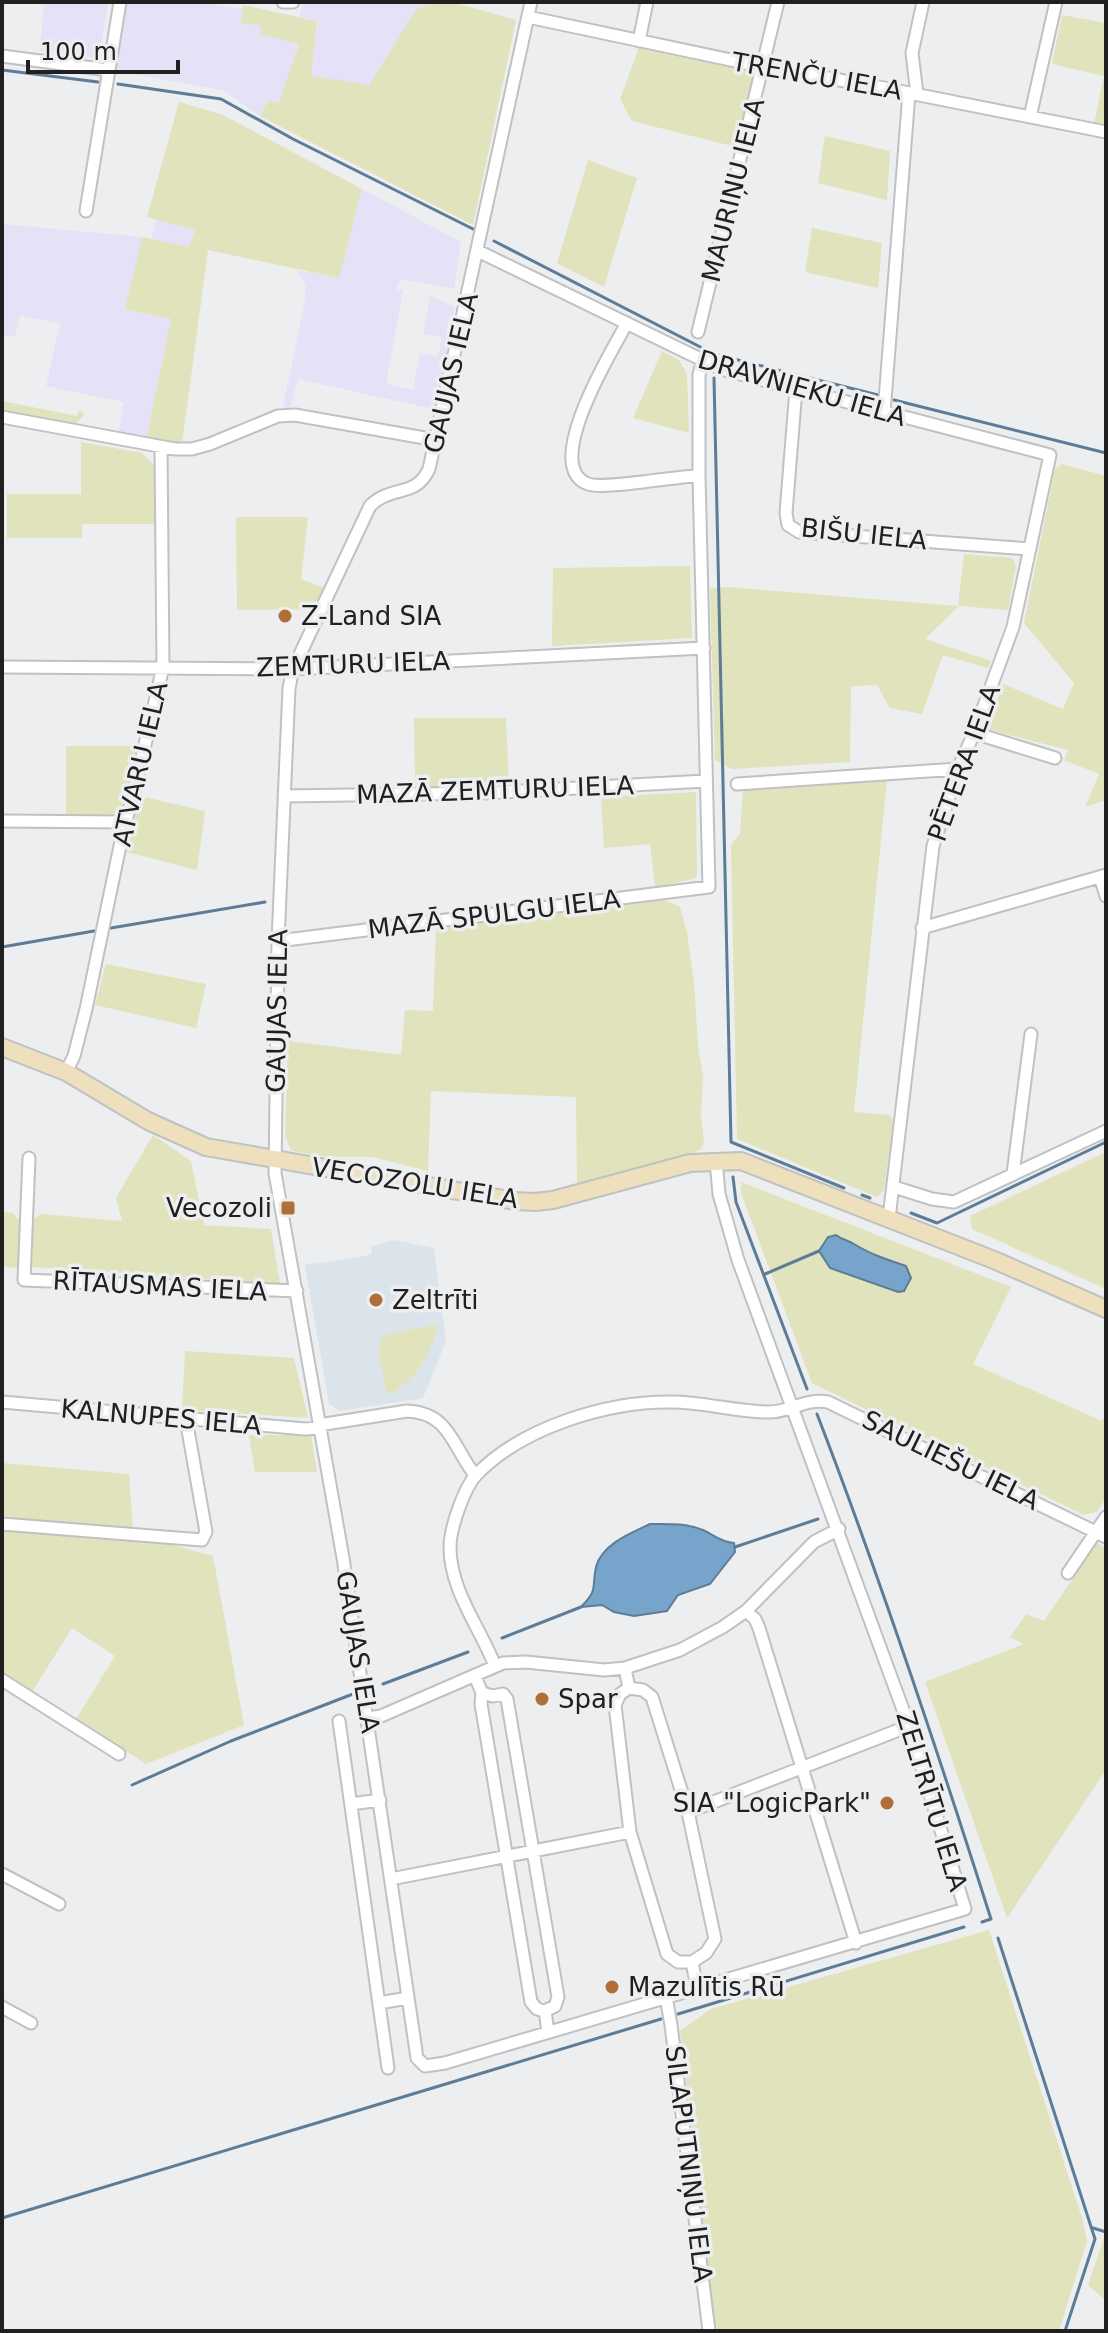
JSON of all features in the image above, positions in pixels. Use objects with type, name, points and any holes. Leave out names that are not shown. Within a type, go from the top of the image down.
[{"type":"street","points":[[86,211],[120,2]]},
{"type":"street","points":[[283,2],[293,2]]},
{"type":"street","name":"GAUJAS IELA","points":[[430,2067],[417,2058],[339,1535],[273,1160],[278,941],[289,688],[293,669],[370,506],[379,497],[423,483],[436,440],[531,2]]},
{"type":"street","points":[[639,41],[647,2]]},
{"type":"street","name":"MAURIŅU IELA","points":[[698,332],[778,2]]},
{"type":"street","points":[[884,413],[913,93],[912,53],[923,2]]},
{"type":"street","points":[[1030,117],[1056,2]]},
{"type":"street","name":"TRENČU IELA","points":[[528,17],[764,67],[1106,132]]},
{"type":"street","points":[[2,56],[108,70]]},
{"type":"street","name":"DRAVNIEKU IELA","points":[[478,251],[702,362],[1050,455]]},
{"type":"street","points":[[627,323],[577,422],[572,463],[574,473],[588,484],[606,485],[699,476]]},
{"type":"street","points":[[702,362],[699,375],[699,476],[706,781]]},
{"type":"street","name":"BIŠU IELA","points":[[796,389],[786,513],[788,525],[799,532],[1030,549]]},
{"type":"street","points":[[2,418],[161,448],[192,449],[278,416],[295,415],[436,440]]},
{"type":"street","name":"ATVARU IELA","points":[[66,1072],[80,1032],[125,822],[163,667],[161,448]]},
{"type":"street","name":"PĒTERA IELA","points":[[889,1218],[933,846],[958,769],[1013,627],[1050,455]]},
{"type":"street","name":"ZEMTURU IELA","points":[[2,667],[293,669],[704,648]]},
{"type":"street","points":[[974,733],[1055,758]]},
{"type":"street","points":[[737,784],[958,769]]},
{"type":"street","name":"MAZĀ ZEMTURU IELA","points":[[284,796],[470,793],[706,781]]},
{"type":"street","name":"MAZĀ SPULGU IELA","points":[[278,941],[709,887],[706,781]]},
{"type":"street","points":[[2,821],[125,822]]},
{"type":"street","points":[[922,928],[1103,876],[1106,896]]},
{"type":"street","points":[[1013,1174],[1031,1034]]},
{"type":"street","name":"VECOZOLU IELA","points":[[2,1047],[66,1072],[179,1136],[206,1147],[535,1202],[553,1200],[673,1166],[716,1160],[741,1161],[994,1260],[1106,1309]]},
{"type":"street","points":[[894,1187],[932,1199],[954,1202],[1106,1131]]},
{"type":"street","name":"RĪTAUSMAS IELA","points":[[29,1158],[24,1280],[297,1291]]},
{"type":"street","name":"ZELTRĪTU IELA","points":[[430,2067],[965,1909],[909,1726],[726,1225],[716,1160]]},
{"type":"street","name":"SAULIEŠU IELA","points":[[792,1407],[817,1400],[841,1407],[1101,1535]]},
{"type":"street","name":"KALNUPES IELA","points":[[2,1402],[305,1429],[397,1412],[422,1412],[446,1427],[475,1475]]},
{"type":"street","points":[[495,1666],[463,1599],[451,1564],[453,1530],[475,1475],[504,1453],[542,1431],[599,1410],[673,1402],[768,1412],[792,1407]]},
{"type":"street","points":[[2,1524],[202,1540],[206,1532],[186,1419]]},
{"type":"street","points":[[1068,1573],[1101,1535],[1106,1517]]},
{"type":"street","points":[[368,1718],[381,1716],[495,1666],[526,1662],[604,1670],[625,1668],[680,1650],[746,1611],[814,1542],[839,1529]]},
{"type":"street","points":[[746,1611],[759,1628],[856,1943]]},
{"type":"street","points":[[625,1668],[629,1688]]},
{"type":"street","points":[[475,1676],[482,1693],[481,1704],[505,1857],[531,2002],[537,2009],[545,2011],[555,2006],[558,1997],[507,1699],[503,1694],[493,1696],[482,1693]]},
{"type":"street","points":[[2,1680],[119,1754]]},
{"type":"street","points":[[629,1688],[643,1690],[652,1697],[688,1812],[715,1939],[706,1953],[692,1962],[678,1962],[667,1954],[630,1832],[615,1705],[620,1694],[629,1688]]},
{"type":"street","points":[[339,1721],[388,2068]]},
{"type":"street","points":[[688,1812],[909,1726]]},
{"type":"street","points":[[351,1804],[380,1800]]},
{"type":"street","points":[[391,1879],[630,1832]]},
{"type":"street","points":[[2,1874],[59,1904]]},
{"type":"street","points":[[692,1962],[697,1988]]},
{"type":"street","name":"SILAPUTNIŅU IELA","points":[[666,1997],[709,2331]]},
{"type":"street","points":[[379,2003],[408,1998]]},
{"type":"street","points":[[2,2007],[31,2023]]},
{"type":"street","points":[[545,2011],[548,2032]]},
{"type":"shaded area","points":[[44,2],[108,2],[99,58],[40,51]]},
{"type":"shaded area","points":[[126,2],[203,2],[242,9],[241,23],[261,26],[260,34],[299,43],[279,104],[268,100],[260,116],[223,90],[115,71]]},
{"type":"shaded area","points":[[303,2],[435,2],[417,10],[370,85],[311,77],[317,21],[300,16]]},
{"type":"shaded area","points":[[362,189],[461,242],[454,289],[401,279],[396,289],[403,290],[386,384],[413,390],[420,353],[438,356],[442,337],[423,334],[430,296],[455,307],[437,410],[298,379],[290,408],[283,407],[306,284],[296,270],[339,278]]},
{"type":"shaded area","points":[[156,220],[195,229],[189,247],[151,240]]},
{"type":"shaded area","points":[[2,224],[142,237],[125,309],[171,319],[146,441],[118,434],[124,402],[46,386],[60,324],[20,315],[15,337],[2,335]]},
{"type":"shaded area","name":"Zeltrīti","points":[[394,1240],[434,1248],[446,1341],[423,1398],[340,1411],[329,1404],[305,1265],[370,1255],[371,1246]]},
{"type":"green space","points":[[435,2],[452,2],[516,20],[473,225],[260,116],[268,100],[279,103],[299,44],[260,34],[261,26],[241,23],[243,5],[317,21],[311,76],[369,85],[417,9]]},
{"type":"green space","points":[[1062,15],[1106,23],[1106,126],[1094,124],[1104,76],[1052,64]]},
{"type":"green space","points":[[639,48],[749,71],[757,82],[740,148],[632,121],[620,99]]},
{"type":"green space","points":[[179,102],[223,115],[362,189],[339,278],[208,250],[182,444],[146,441],[171,319],[125,309],[142,237],[189,247],[195,230],[147,217]]},
{"type":"green space","points":[[825,136],[890,151],[887,200],[818,183]]},
{"type":"green space","points":[[588,160],[637,178],[604,287],[557,263]]},
{"type":"green space","points":[[812,228],[882,243],[878,288],[805,272]]},
{"type":"green space","points":[[662,351],[679,360],[687,374],[689,433],[633,418]]},
{"type":"green space","points":[[2,401],[77,416],[79,411],[84,415],[76,424],[68,425],[2,412]]},
{"type":"green space","points":[[81,442],[142,453],[157,469],[156,524],[82,524],[82,538],[7,538],[7,494],[81,494]]},
{"type":"green space","points":[[1062,464],[1106,476],[1106,800],[1085,807],[1099,774],[1064,760],[1068,750],[986,729],[1003,684],[1063,709],[1074,683],[1024,623],[1055,469]]},
{"type":"green space","points":[[236,517],[308,517],[301,579],[324,588],[314,609],[237,610]]},
{"type":"green space","points":[[964,554],[1012,558],[1016,566],[1008,610],[959,606],[925,639],[991,661],[988,668],[943,655],[922,714],[890,708],[877,685],[851,686],[850,762],[732,769],[715,760],[710,589],[726,587],[958,606]]},
{"type":"green space","points":[[690,566],[692,638],[552,646],[553,568]]},
{"type":"green space","points":[[414,718],[506,718],[509,784],[415,788]]},
{"type":"green space","points":[[66,746],[139,746],[124,806],[114,816],[66,814]]},
{"type":"green space","points":[[887,780],[854,1112],[890,1115],[893,1122],[884,1190],[877,1197],[737,1139],[731,845],[740,834],[743,789]]},
{"type":"green space","points":[[696,792],[697,876],[693,879],[655,887],[650,844],[604,848],[601,797]]},
{"type":"green space","points":[[140,796],[205,811],[197,870],[127,852]]},
{"type":"green space","points":[[665,900],[680,907],[687,932],[703,1077],[701,1114],[704,1143],[700,1150],[577,1186],[576,1097],[431,1091],[428,1171],[372,1157],[328,1157],[291,1151],[285,1135],[288,1041],[401,1055],[405,1010],[433,1011],[436,929]]},
{"type":"green space","points":[[106,964],[206,984],[196,1028],[95,1005]]},
{"type":"green space","points":[[153,1135],[191,1161],[204,1225],[271,1229],[280,1284],[32,1267],[33,1220],[41,1214],[122,1221],[116,1198]]},
{"type":"green space","points":[[1106,1152],[1106,1289],[972,1229],[970,1216]]},
{"type":"green space","points":[[741,1182],[1011,1287],[973,1364],[1102,1421],[1106,1414],[1106,1498],[1097,1512],[1084,1515],[812,1383],[741,1193]],"holes":[[[828,1237],[853,1242],[867,1252],[904,1291],[898,1292],[830,1267],[822,1244]]]},
{"type":"green space","points":[[2,1212],[13,1213],[21,1223],[18,1268],[2,1267]]},
{"type":"green space","points":[[435,1325],[434,1338],[421,1366],[399,1388],[386,1393],[380,1340],[387,1334]]},
{"type":"green space","points":[[185,1351],[294,1358],[308,1418],[182,1410]]},
{"type":"green space","points":[[249,1435],[311,1435],[317,1472],[255,1472]]},
{"type":"green space","points":[[2,1463],[129,1474],[133,1532],[2,1520]]},
{"type":"green space","points":[[2,1529],[166,1543],[213,1556],[244,1725],[146,1764],[76,1719],[115,1656],[72,1628],[32,1692],[2,1672]]},
{"type":"green space","points":[[1097,1543],[1106,1548],[1106,1770],[1007,1918],[925,1682],[1024,1644],[1010,1637],[1026,1614],[1044,1621]]},
{"type":"green space","points":[[989,1930],[1087,2241],[1059,2331],[716,2331],[680,2031],[711,2009]]},
{"type":"green space","points":[[1106,2239],[1106,2301],[1088,2285]]},
{"type":"water","points":[[836,1235],[906,1266],[911,1278],[904,1291],[898,1292],[830,1268],[819,1251],[828,1237]]},
{"type":"water","points":[[650,1524],[697,1528],[734,1543],[735,1552],[710,1584],[678,1595],[667,1611],[634,1616],[614,1612],[602,1605],[581,1607],[592,1592],[596,1567],[604,1552],[618,1540]]},
{"type":"waterway","points":[[2,70],[98,82]]},
{"type":"waterway","points":[[118,84],[221,99],[293,139],[473,229]]},
{"type":"waterway","points":[[494,241],[714,354],[878,395]]},
{"type":"waterway","points":[[714,378],[731,1142],[844,1188]]},
{"type":"waterway","points":[[894,400],[1106,453]]},
{"type":"waterway","points":[[111,928],[265,902]]},
{"type":"waterway","points":[[2,947],[94,931]]},
{"type":"waterway","points":[[911,1213],[937,1223],[1106,1142]]},
{"type":"waterway","points":[[733,1177],[736,1202],[807,1389]]},
{"type":"waterway","points":[[862,1195],[870,1198]]},
{"type":"waterway","points":[[765,1274],[819,1251]]},
{"type":"waterway","points":[[817,1414],[886,1602],[950,1792],[991,1919],[982,1922]]},
{"type":"waterway","points":[[735,1547],[818,1519]]},
{"type":"waterway","points":[[502,1638],[581,1607]]},
{"type":"waterway","points":[[383,1684],[468,1652]]},
{"type":"waterway","points":[[132,1785],[231,1741],[353,1694]]},
{"type":"waterway","points":[[678,2014],[964,1927]]},
{"type":"waterway","points":[[998,1938],[1095,2239],[1065,2331]]},
{"type":"waterway","points":[[2,2218],[661,2019]]},
{"type":"waterway","points":[[1093,2228],[1106,2232]]},
{"type":"place","name":"Z-Land SIA","points":[[285,616]]},
{"type":"place","name":"Vecozoli","points":[[288,1208]]},
{"type":"place","name":"Zeltrīti","points":[[376,1300]]},
{"type":"place","name":"Spar","points":[[542,1699]]},
{"type":"place","name":"SIA \"LogicPark\"","points":[[887,1803]]},
{"type":"place","name":"Mazulītis Rū","points":[[612,1987]]}]
